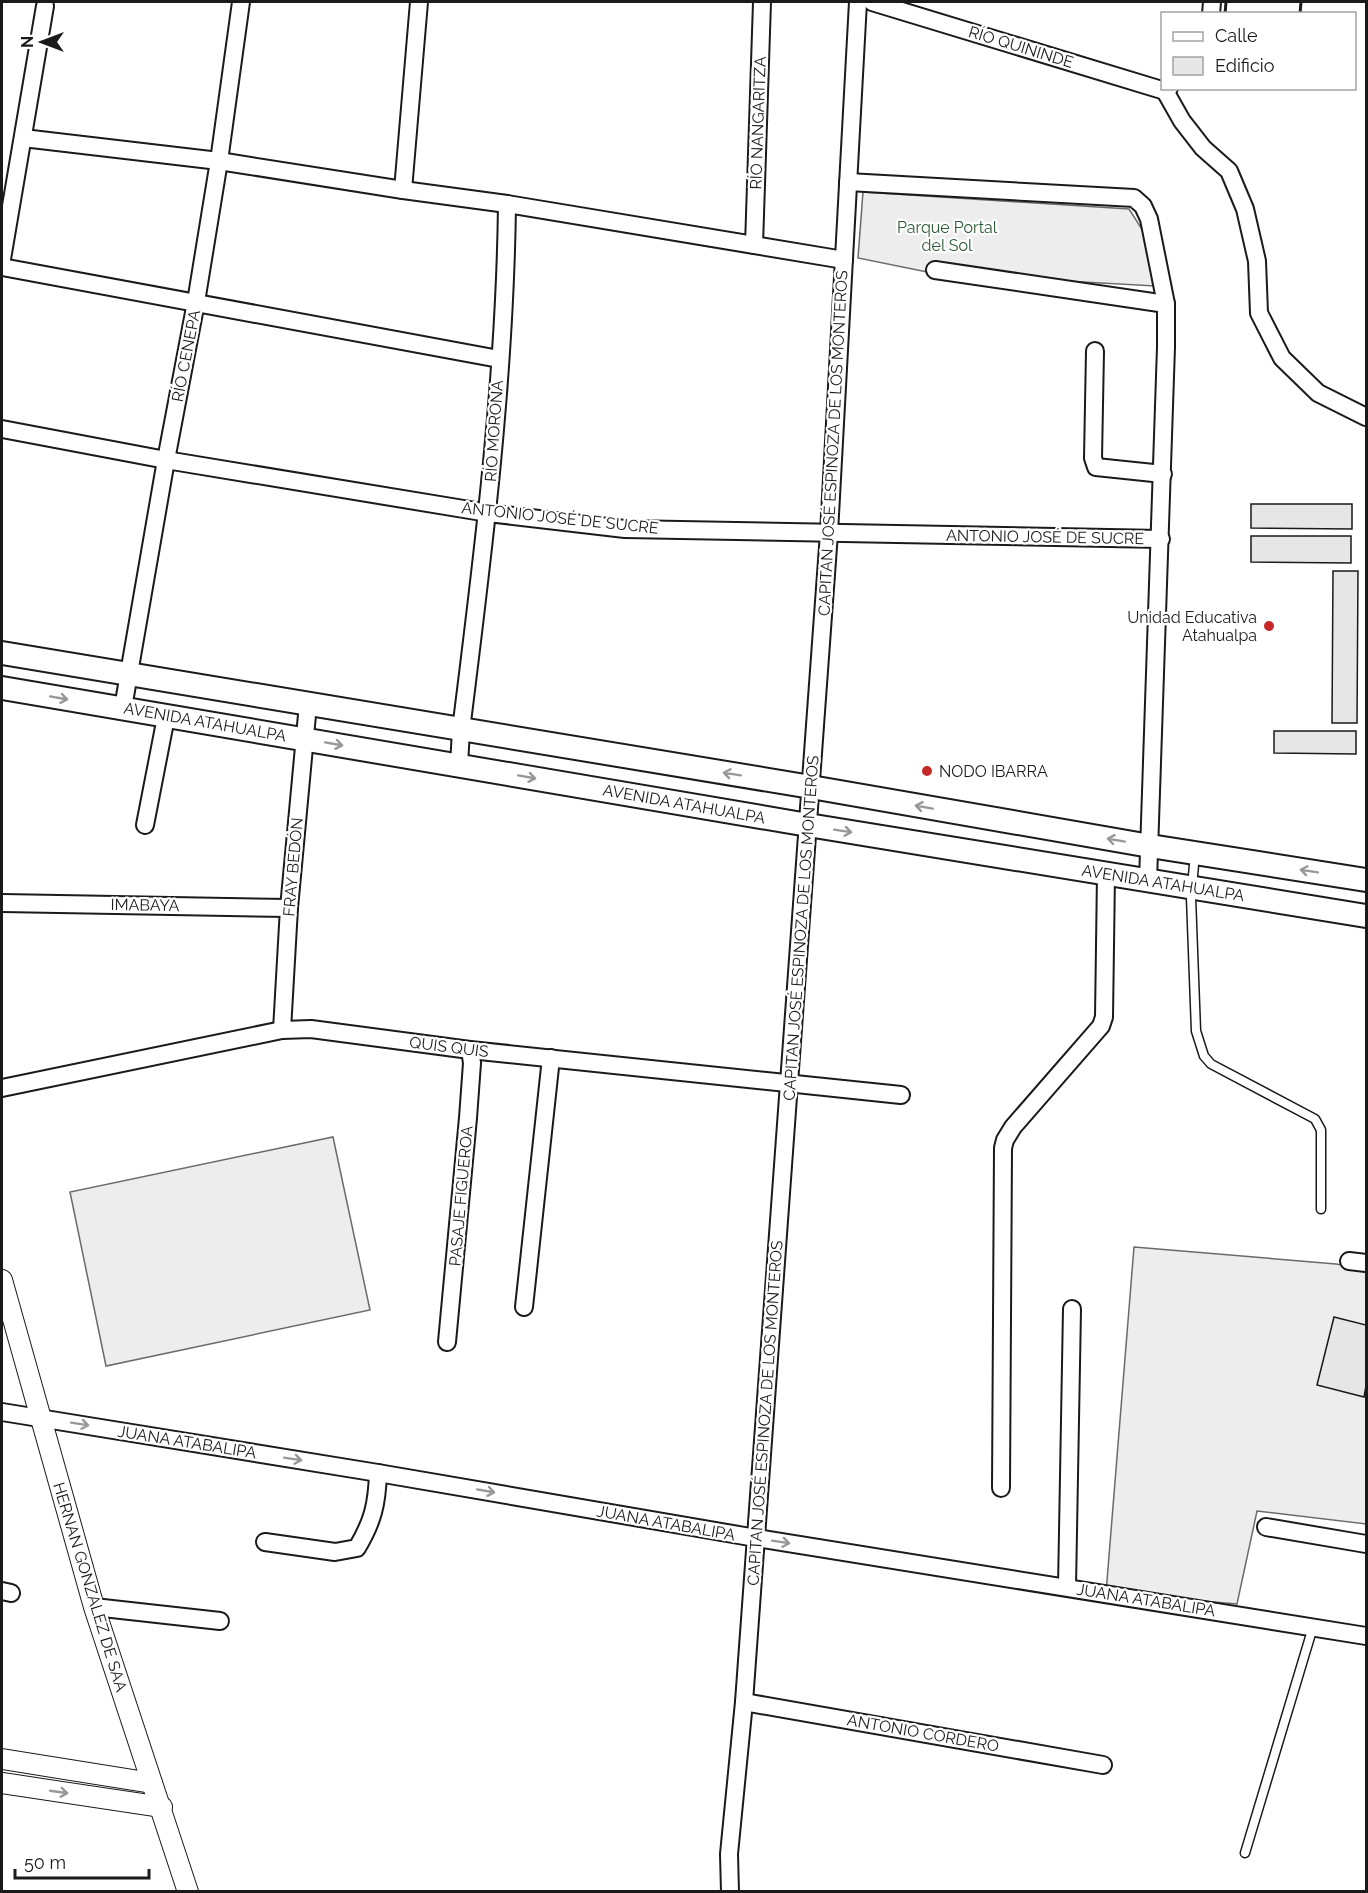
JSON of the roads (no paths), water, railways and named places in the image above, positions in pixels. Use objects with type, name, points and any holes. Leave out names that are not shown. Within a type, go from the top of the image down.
[{"type":"main road","name":"AVENIDA ATAHUALPA","points":[[2,653],[811,787],[1150,846],[1366,880]]},
{"type":"main road","name":"AVENIDA ATAHUALPA","points":[[2,688],[808,825],[1366,916]]},
{"type":"street","name":"RÍO CENEPA","points":[[123,708],[196,302],[219,161],[241,2]]},
{"type":"street","points":[[403,190],[419,2]]},
{"type":"street","name":"RÍO NANGARITZA","points":[[754,245],[762,2]]},
{"type":"street","name":"CAPITAN JOSÉ ESPINOZA DE LOS MONTEROS","points":[[730,1892],[729,1854],[744,1702],[829,533],[858,2]]},
{"type":"street","name":"RÍO QUININDE","points":[[872,2],[1161,88]]},
{"type":"street","points":[[2,259],[45,6]]},
{"type":"street","points":[[1167,90],[1182,121],[1203,148],[1229,171],[1245,208],[1257,261],[1259,313],[1282,358],[1318,393],[1366,417]]},
{"type":"street","points":[[23,138],[219,161],[507,204],[844,260]]},
{"type":"street","points":[[848,182],[1134,198],[1143,206],[1149,219],[1166,304],[1166,347],[1148,881]]},
{"type":"street","name":"RÍO MORONA","points":[[459,765],[461,730],[488,513],[506,281],[507,204]]},
{"type":"street","points":[[2,267],[499,359]]},
{"type":"street","points":[[935,270],[1166,304]]},
{"type":"street","points":[[1095,351],[1093,458],[1096,467],[1163,474]]},
{"type":"street","name":"ANTONIO JOSÉ DE SUCRE","points":[[2,429],[166,460],[488,513],[625,528],[1161,539]]},
{"type":"street","name":"FRAY BEDÓN","points":[[282,1030],[289,908],[308,704]]},
{"type":"street","points":[[145,825],[166,717]]},
{"type":"street","points":[[1001,1488],[1003,1148],[1013,1127],[1101,1026],[1104,1017],[1106,874]]},
{"type":"street","name":"IMABAYA","points":[[2,903],[289,908]]},
{"type":"street","name":"QUIS QUIS","points":[[2,1088],[282,1030],[310,1029],[470,1050],[901,1095]]},
{"type":"street","name":"PASAJE FIGUEROA","points":[[447,1342],[468,1118],[472,1063],[470,1050]]},
{"type":"street","points":[[524,1307],[551,1058]]},
{"type":"street","points":[[1349,1261],[1366,1263]]},
{"type":"street","name":"HERNAN GONZALEZ DE SAA","points":[[2,1280],[94,1607],[162,1807],[188,1892]]},
{"type":"street","points":[[1066,1587],[1072,1309]]},
{"type":"street","name":"JUANA ATABALIPA","points":[[2,1412],[378,1473],[756,1538],[1366,1636]]},
{"type":"street","points":[[265,1542],[335,1552],[357,1548],[370,1526],[378,1495],[378,1473]]},
{"type":"street","points":[[1266,1527],[1366,1544]]},
{"type":"street","points":[[94,1607],[220,1621]]},
{"type":"street","name":"ANTONIO CORDERO","points":[[744,1702],[1103,1765]]},
{"type":"street","points":[[2,1759],[152,1783]]},
{"type":"street","points":[[2,1784],[162,1807]]},
{"type":"street","name":"CAPITAN JOSÉ ESPINOZA DE LOS MONTEROS","points":[[719,1892],[729,1854]]},
{"type":"lane","points":[[1195,853],[1191,886],[1196,1031],[1204,1056],[1212,1064],[1315,1119],[1321,1130],[1321,1209]]},
{"type":"lane","points":[[1245,1853],[1313,1627]]},
{"type":"place","name":"Unidad Educativa Atahualpa","points":[[1269,626]]},
{"type":"place","name":"NODO IBARRA","points":[[927,771]]},
{"type":"park label","name":"Parque Portal del Sol","points":[[947,236]]}]
